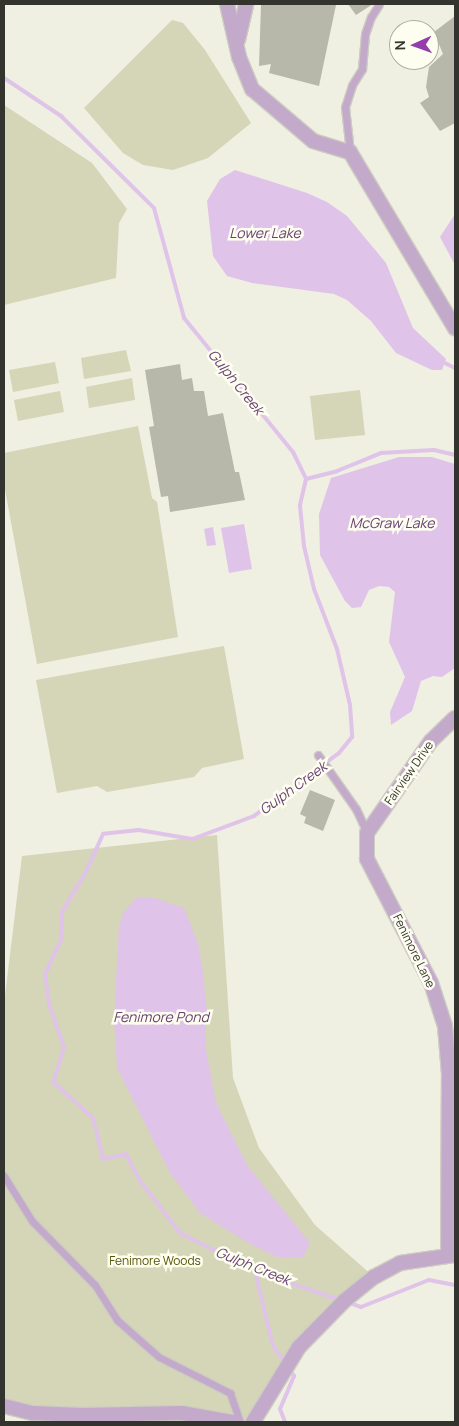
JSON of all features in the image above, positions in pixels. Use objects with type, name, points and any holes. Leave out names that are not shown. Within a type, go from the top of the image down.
[{"type":"street","points":[[227,4],[237,45],[252,89],[272,109],[313,141],[350,152],[455,328]]},
{"type":"street","points":[[237,45],[246,4]]},
{"type":"street","name":"Fairview Drive","points":[[367,833],[431,741],[455,718]]},
{"type":"street","name":"Fenimore Lane","points":[[367,833],[367,859],[431,983],[445,1026],[449,1074],[452,1254]]},
{"type":"street","points":[[253,1422],[299,1347],[344,1301],[374,1277],[400,1263],[452,1254]]},
{"type":"street","points":[[4,1406],[62,1414],[127,1417],[182,1413],[233,1422]]},
{"type":"lane","points":[[350,152],[345,107],[352,85],[362,69],[365,34],[370,17],[379,4]]},
{"type":"lane","points":[[318,755],[356,809],[367,833]]},
{"type":"lane","points":[[4,1176],[32,1222],[94,1285],[117,1320],[160,1357],[230,1393],[240,1422]]},
{"type":"green space","points":[[172,20],[183,23],[205,50],[251,123],[208,158],[173,170],[143,165],[123,153],[84,108]]},
{"type":"green space","points":[[4,105],[92,163],[127,209],[119,223],[116,278],[4,305]]},
{"type":"green space","points":[[126,350],[131,371],[84,379],[81,358]]},
{"type":"green space","points":[[55,362],[59,383],[13,392],[9,370]]},
{"type":"green space","points":[[132,378],[135,400],[89,408],[86,387]]},
{"type":"green space","points":[[360,390],[365,435],[315,440],[310,396]]},
{"type":"green space","points":[[60,391],[64,412],[18,421],[14,400]]},
{"type":"green space","points":[[138,426],[152,498],[157,502],[178,637],[37,664],[4,484],[4,453]]},
{"type":"green space","points":[[224,646],[244,759],[202,768],[194,777],[107,792],[97,786],[57,793],[36,680]]},
{"type":"green space","name":"Fenimore Woods","points":[[217,835],[233,1078],[259,1148],[315,1225],[374,1277],[299,1347],[253,1422],[4,1406],[4,1004],[22,856]]},
{"type":"water","name":"Lower Lake","points":[[235,170],[307,193],[327,202],[347,216],[386,263],[413,328],[446,359],[442,370],[432,370],[396,353],[371,321],[347,300],[334,294],[252,283],[227,276],[213,256],[207,201],[220,179]]},
{"type":"water","points":[[455,214],[455,265],[440,237]]},
{"type":"water","name":"McGraw Lake","points":[[399,457],[432,457],[455,464],[455,668],[442,677],[433,676],[421,681],[412,711],[391,725],[390,712],[405,677],[389,642],[395,592],[389,587],[379,586],[369,590],[361,607],[352,608],[345,601],[320,555],[319,514],[331,478]]},
{"type":"water","points":[[244,524],[252,569],[229,573],[221,528]]},
{"type":"water","points":[[213,527],[216,545],[207,546],[204,529]]},
{"type":"water","name":"Fenimore Pond","points":[[137,897],[154,898],[184,908],[198,943],[203,973],[207,1011],[205,1044],[216,1103],[247,1165],[310,1243],[303,1258],[277,1257],[250,1244],[200,1213],[170,1173],[117,1068],[114,1020],[119,926],[124,912]]},
{"type":"building","points":[[261,4],[336,5],[319,86],[269,73],[271,64],[259,66]]},
{"type":"building","points":[[348,4],[373,4],[356,15]]},
{"type":"building","points":[[455,16],[455,123],[440,131],[420,103],[429,97],[426,87],[429,70],[439,70],[439,58],[443,54],[439,44],[439,28]]},
{"type":"building","points":[[180,364],[182,380],[192,378],[194,391],[204,391],[208,416],[223,413],[235,472],[239,472],[245,500],[170,512],[168,496],[161,497],[149,427],[154,426],[145,370]]},
{"type":"building","points":[[310,790],[335,800],[323,831],[304,823],[306,817],[300,814]]},
{"type":"waterway","name":"Gulph Creek","points":[[4,78],[61,116],[154,208],[184,318],[293,452],[306,479],[300,506],[304,546],[314,589],[337,649],[350,705],[352,737],[339,753],[254,816],[192,839],[139,830],[103,834],[86,872],[62,912],[61,940],[45,975],[49,1004],[64,1047],[53,1082],[93,1118],[103,1159],[126,1154],[138,1178],[180,1233],[255,1271],[340,1300]]},
{"type":"waterway","points":[[441,361],[455,368]]},
{"type":"waterway","points":[[306,479],[337,471],[381,453],[434,450],[455,455]]},
{"type":"waterway","points":[[255,1271],[273,1346],[285,1362]]},
{"type":"waterway","name":"Gulph Creek","points":[[347,1302],[361,1307],[429,1280],[455,1285]]},
{"type":"waterway","points":[[285,1422],[280,1409],[294,1376],[289,1368]]}]
